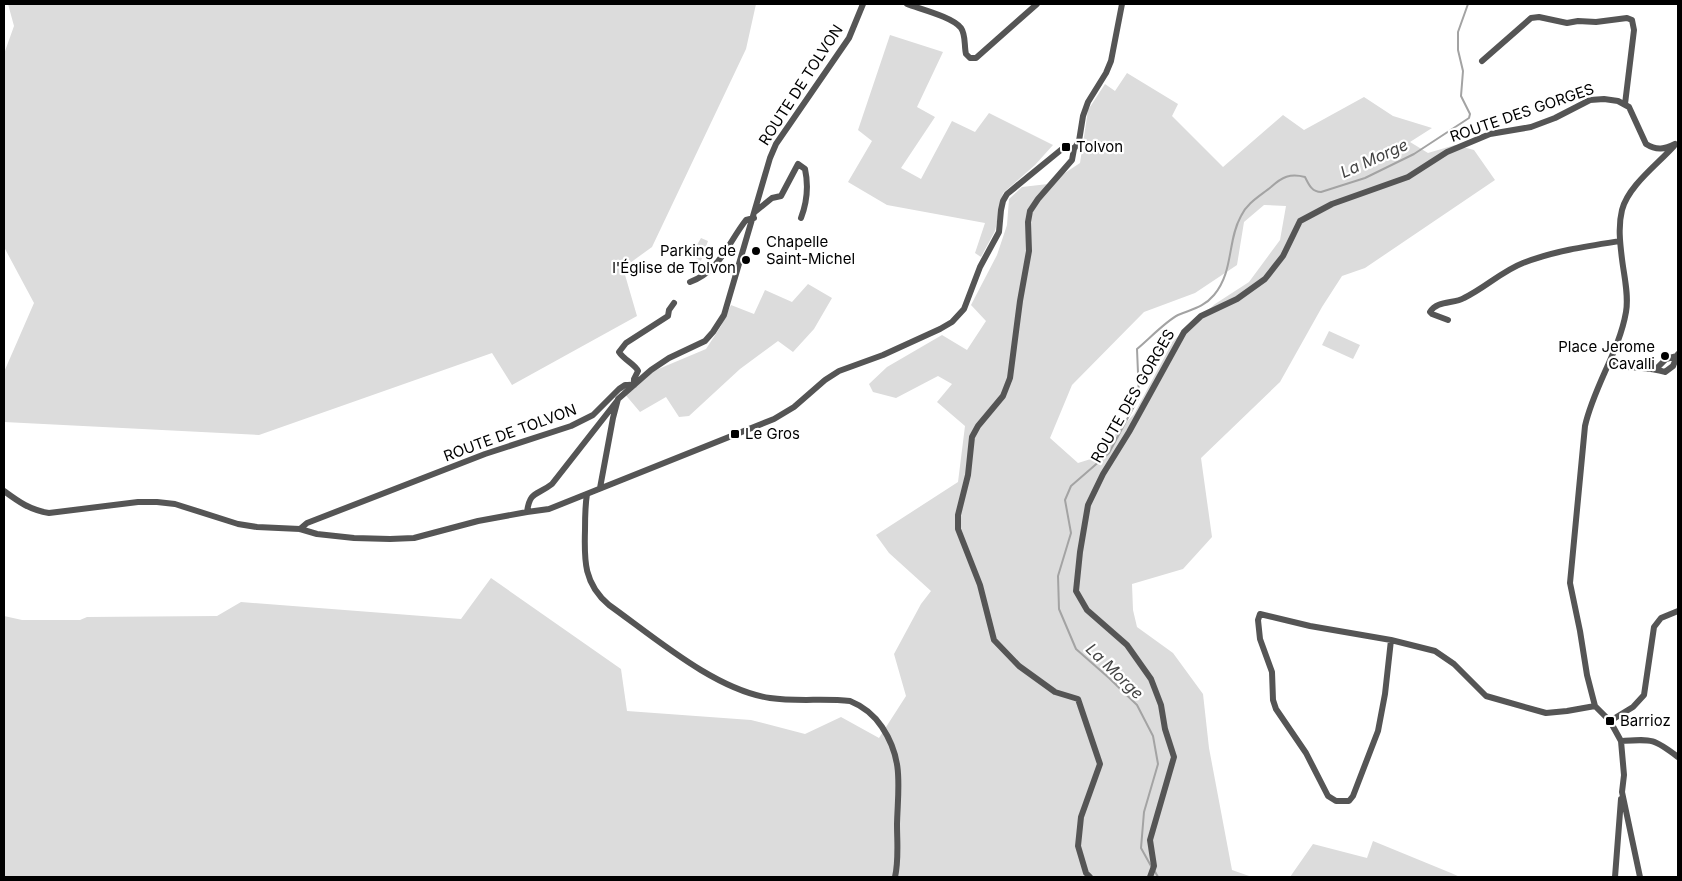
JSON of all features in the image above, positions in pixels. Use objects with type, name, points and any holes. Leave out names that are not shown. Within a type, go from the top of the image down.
[{"type":"street","name":"ROUTE DE TOLVON","points":[[300,529],[307,523],[485,454],[571,426],[593,415],[625,385],[634,385],[669,358],[705,341],[714,332],[724,315],[770,158],[776,144],[849,38],[863,4]]},
{"type":"street","points":[[907,4],[952,21],[961,27],[966,54],[970,58],[976,58],[1037,4]]},
{"type":"street","points":[[1090,877],[1086,873],[1078,846],[1080,817],[1100,764],[1078,699],[1055,692],[1019,666],[994,640],[980,585],[958,529],[958,515],[968,475],[972,437],[978,426],[1003,396],[1010,378],[1020,301],[1029,251],[1028,222],[1030,211],[1072,160],[1074,149],[1079,141],[1083,116],[1088,102],[1106,73],[1111,61],[1122,4]]},
{"type":"street","points":[[1482,61],[1531,18],[1539,17],[1568,23],[1627,18],[1632,20],[1634,30],[1625,104],[1632,112],[1646,144],[1660,149],[1677,143]]},
{"type":"street","name":"ROUTE DES GORGES","points":[[1150,877],[1154,866],[1150,840],[1174,757],[1165,729],[1161,705],[1151,679],[1127,646],[1087,610],[1076,591],[1088,505],[1103,474],[1129,432],[1184,332],[1201,316],[1237,299],[1265,279],[1283,256],[1300,221],[1332,204],[1408,177],[1447,152],[1490,134],[1531,127],[1597,98],[1625,104]]},
{"type":"street","points":[[1615,877],[1624,775],[1621,741],[1610,721],[1595,706],[1587,675],[1570,583],[1585,426],[1588,412],[1603,375],[1610,364],[1627,310],[1619,231],[1622,208],[1634,188],[1677,143]]},
{"type":"street","points":[[4,491],[22,505],[36,511],[49,513],[138,502],[157,502],[183,506],[238,524],[300,529],[317,534],[354,538],[414,538],[478,521],[549,509],[774,419],[794,407],[825,380],[839,371],[883,355],[952,322],[964,309],[980,267],[999,232],[1001,210],[1007,194],[1062,149],[1066,147],[1074,149]]},
{"type":"street","points":[[690,282],[702,278],[722,257],[746,220],[772,198],[781,196],[798,164],[805,169],[807,189],[806,205],[801,218]]},
{"type":"street","points":[[1448,320],[1432,314],[1430,312],[1431,309],[1440,304],[1463,299],[1523,263],[1570,249],[1620,241]]},
{"type":"street","points":[[526,512],[528,500],[532,495],[545,490],[552,484],[618,399],[634,385],[638,371],[619,352],[626,344],[668,316],[669,310],[674,303]]},
{"type":"street","points":[[1610,364],[1656,369],[1666,372],[1673,366],[1678,355]]},
{"type":"street","points":[[600,488],[618,399]]},
{"type":"street","points":[[587,494],[584,549],[586,571],[599,597],[609,605],[692,664],[746,692],[781,700],[850,701],[861,705],[877,720],[888,737],[897,761],[898,858],[895,877]]},
{"type":"street","points":[[1610,721],[1633,707],[1644,695],[1654,627],[1661,618],[1678,612]]},
{"type":"street","points":[[1391,640],[1385,694],[1378,731],[1353,796],[1349,801],[1336,801],[1326,794],[1306,753],[1274,705],[1272,672],[1260,639],[1258,616],[1262,614],[1310,626],[1391,640],[1435,651],[1454,664],[1486,696],[1546,713],[1566,712],[1595,706]]},
{"type":"street","points":[[1621,741],[1650,739],[1662,744],[1678,757]]},
{"type":"street","points":[[1622,792],[1640,877]]},
{"type":"shaded area","points":[[8,4],[756,4],[746,49],[652,247],[623,268],[637,316],[512,385],[492,353],[259,435],[4,422],[4,372],[34,303],[4,247],[4,54],[14,26]]},
{"type":"shaded area","points":[[890,35],[943,52],[917,107],[935,117],[901,168],[921,179],[952,121],[975,132],[989,113],[1053,145],[1035,165],[1003,193],[995,231],[981,257],[975,253],[985,223],[887,205],[848,182],[872,141],[858,130]]},
{"type":"shaded area","points":[[1127,73],[1178,104],[1172,116],[1223,167],[1283,115],[1304,130],[1364,97],[1393,116],[1432,128],[1410,142],[1428,153],[1455,145],[1474,150],[1495,180],[1365,268],[1342,276],[1322,307],[1280,382],[1201,458],[1212,537],[1183,569],[1132,584],[1133,610],[1137,627],[1173,653],[1203,694],[1209,748],[1232,870],[1252,877],[4,877],[4,616],[22,620],[80,620],[87,617],[217,616],[241,602],[461,619],[491,578],[621,669],[627,711],[751,720],[805,734],[841,717],[879,738],[906,696],[894,654],[921,604],[931,591],[889,553],[876,535],[958,482],[965,426],[937,402],[952,384],[938,376],[896,398],[873,392],[869,384],[887,367],[942,335],[967,350],[986,321],[971,305],[997,255],[1007,225],[1009,199],[1022,187],[1048,184],[1080,163],[1088,110],[1105,84],[1115,91]],"holes":[[[1264,205],[1286,206],[1280,240],[1249,282],[1215,304],[1173,341],[1134,414],[1094,458],[1078,463],[1050,438],[1072,385],[1144,312],[1195,293],[1237,265],[1244,222]]]},
{"type":"shaded area","points":[[701,238],[708,241],[701,261],[691,255]]},
{"type":"shaded area","points":[[808,284],[832,298],[814,329],[793,352],[778,341],[740,369],[689,416],[679,417],[666,397],[640,412],[618,386],[706,349],[721,326],[731,305],[754,314],[765,290],[792,302]]},
{"type":"shaded area","points":[[1329,331],[1360,345],[1353,359],[1322,345]]},
{"type":"shaded area","points":[[1373,841],[1460,877],[1290,877],[1313,844],[1367,858]]},
{"type":"waterway","name":"La Morge","points":[[1151,866],[1141,848],[1144,812],[1158,764],[1153,736],[1137,705],[1076,649],[1059,609],[1058,576],[1071,533],[1065,500],[1071,486],[1109,453],[1139,397],[1137,349],[1173,318],[1201,305],[1214,295],[1225,276],[1237,226],[1250,203],[1286,177],[1305,177],[1309,185],[1318,192],[1365,178],[1414,154],[1469,118],[1470,114],[1461,96],[1463,71],[1458,50],[1458,32],[1468,4]]},
{"type":"waterway","name":"La Morge","points":[[1154,870],[1158,877]]},
{"type":"place","name":"Tolvon","points":[[1066,147]]},
{"type":"place","name":"Chapelle Saint-Michel","points":[[756,251]]},
{"type":"place","name":"Parking de l'Église de Tolvon","points":[[746,260]]},
{"type":"place","name":"Place Jerome Cavalli","points":[[1665,356]]},
{"type":"place","name":"Le Gros","points":[[735,434]]},
{"type":"place","name":"Barrioz","points":[[1610,721]]}]
